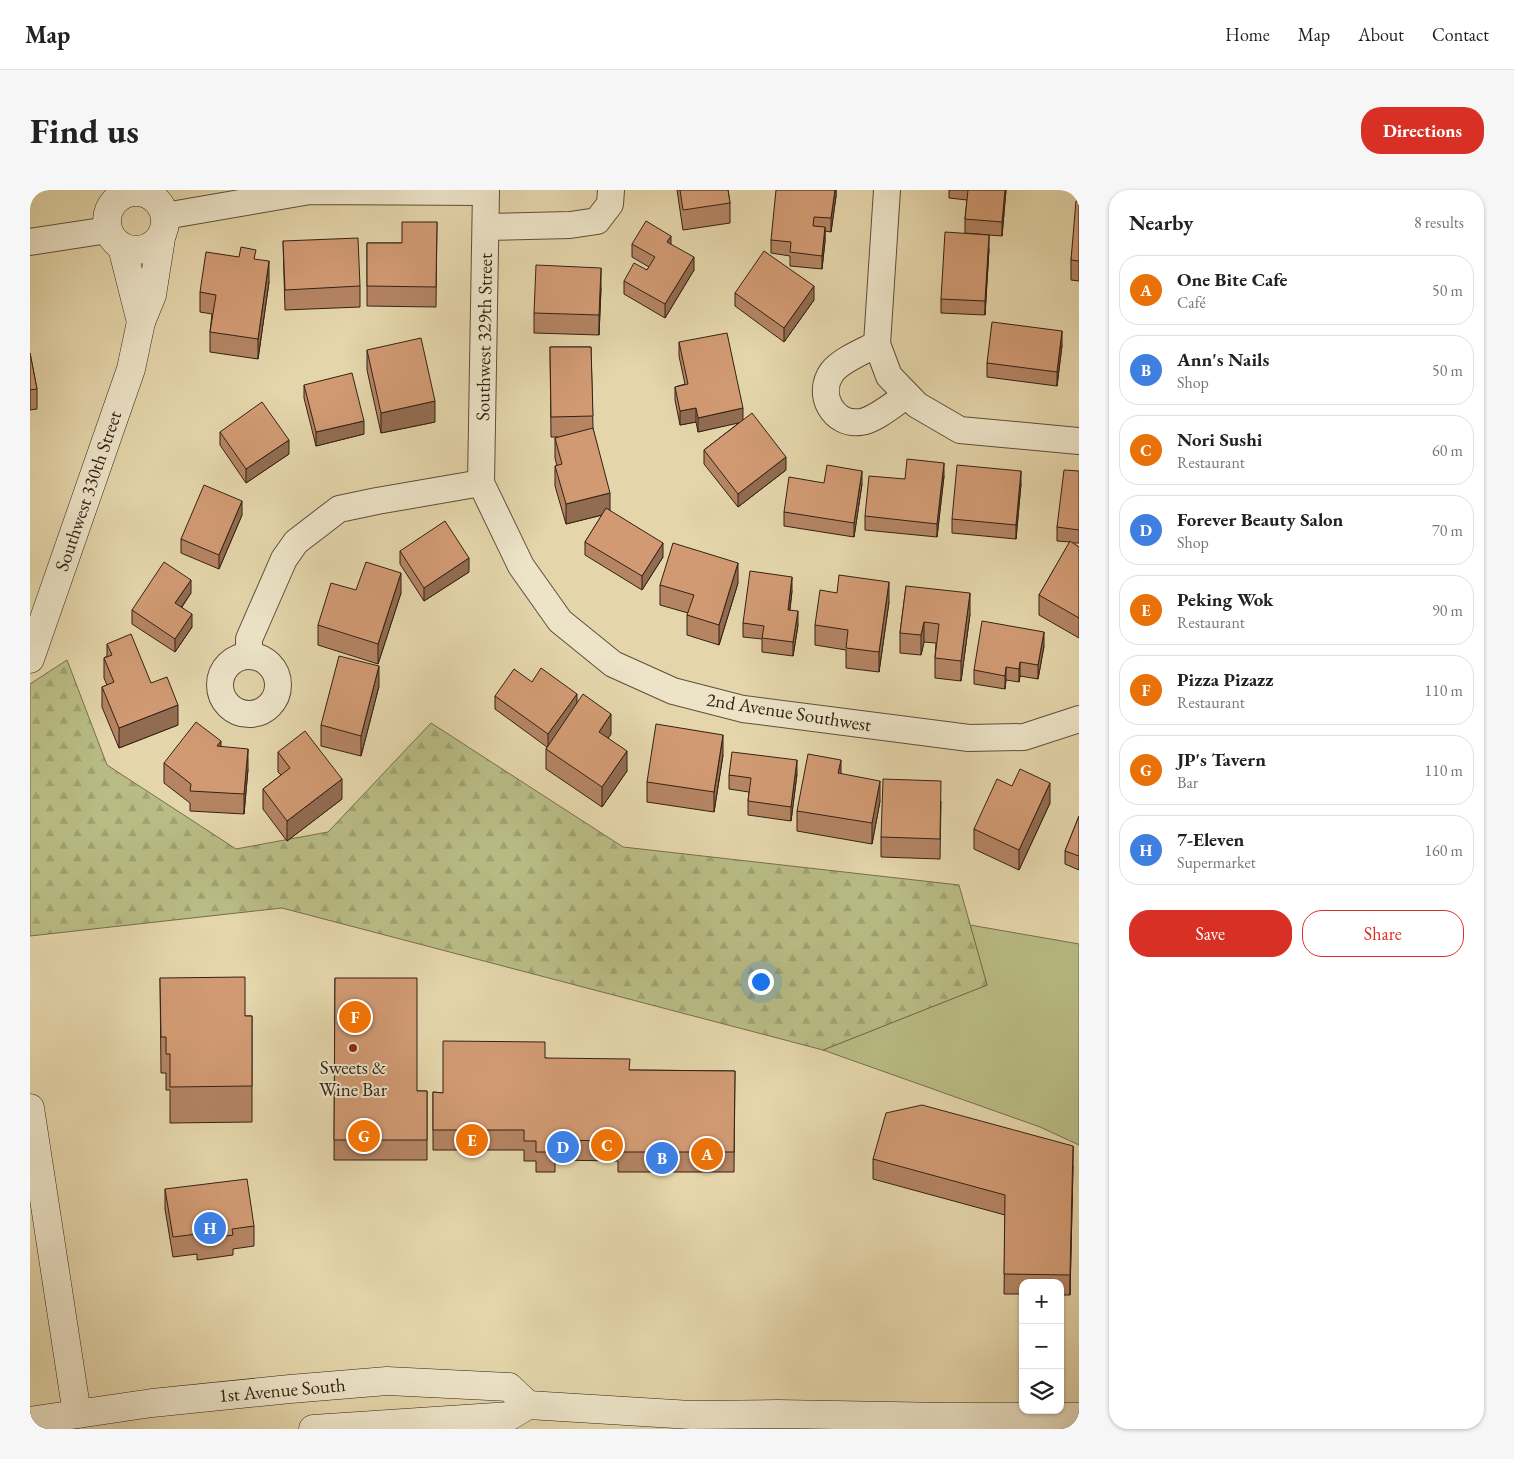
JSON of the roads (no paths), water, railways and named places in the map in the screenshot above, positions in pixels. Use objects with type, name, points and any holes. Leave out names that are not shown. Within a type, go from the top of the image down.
[{"type":"main road","points":[[142,193],[157,210],[155,244],[147,249],[137,251],[128,250],[115,238],[107,220],[118,194],[142,193]]},
{"type":"main road","name":"Southwest 330th Street","points":[[30,659],[131,369],[141,322],[152,295],[157,210]]},
{"type":"main road","name":"Southwest 330th Street","points":[[115,238],[141,322]]},
{"type":"main road","points":[[30,1108],[78,1421]]},
{"type":"main road","name":"1st Avenue South","points":[[30,1421],[78,1421],[152,1403],[387,1381],[509,1387],[528,1405]]},
{"type":"main road","points":[[313,1429],[510,1416],[528,1405],[691,1415],[778,1414],[903,1423],[1079,1417]]},
{"type":"street","points":[[486,227],[570,225],[597,221],[610,204],[611,190]]},
{"type":"street","points":[[888,190],[877,344],[889,376],[917,405],[960,430],[1079,441]]},
{"type":"street","points":[[157,210],[310,191],[486,191]]},
{"type":"street","name":"Southwest 329th Street","points":[[481,483],[486,191]]},
{"type":"street","points":[[30,242],[115,238]]},
{"type":"street","points":[[877,344],[840,364],[832,371],[827,380],[825,391],[827,402],[832,411],[841,418],[851,422],[861,422],[872,418],[907,395]]},
{"type":"street","points":[[248,656],[248,639],[284,559],[296,542],[331,515],[339,510],[378,501],[481,483]]},
{"type":"street","name":"2nd Avenue Southwest","points":[[481,483],[521,566],[560,621],[613,664],[673,692],[743,709],[969,738],[1024,737],[1078,720]]},
{"type":"place","name":"Pizza Pizazz","points":[[355,1017]]},
{"type":"place","name":"Sweets & Wine Bar","points":[[353,1048]]},
{"type":"place","name":"JP's Tavern","points":[[364,1136]]},
{"type":"place","name":"Peking Wok","points":[[472,1140]]},
{"type":"place","name":"Nori Sushi","points":[[607,1145]]},
{"type":"place","name":"Forever Beauty Salon","points":[[563,1147]]},
{"type":"place","name":"One Bite Cafe","points":[[707,1154]]},
{"type":"place","name":"Ann's Nails","points":[[662,1158]]},
{"type":"place","name":"7-Eleven","points":[[210,1228]]}]
